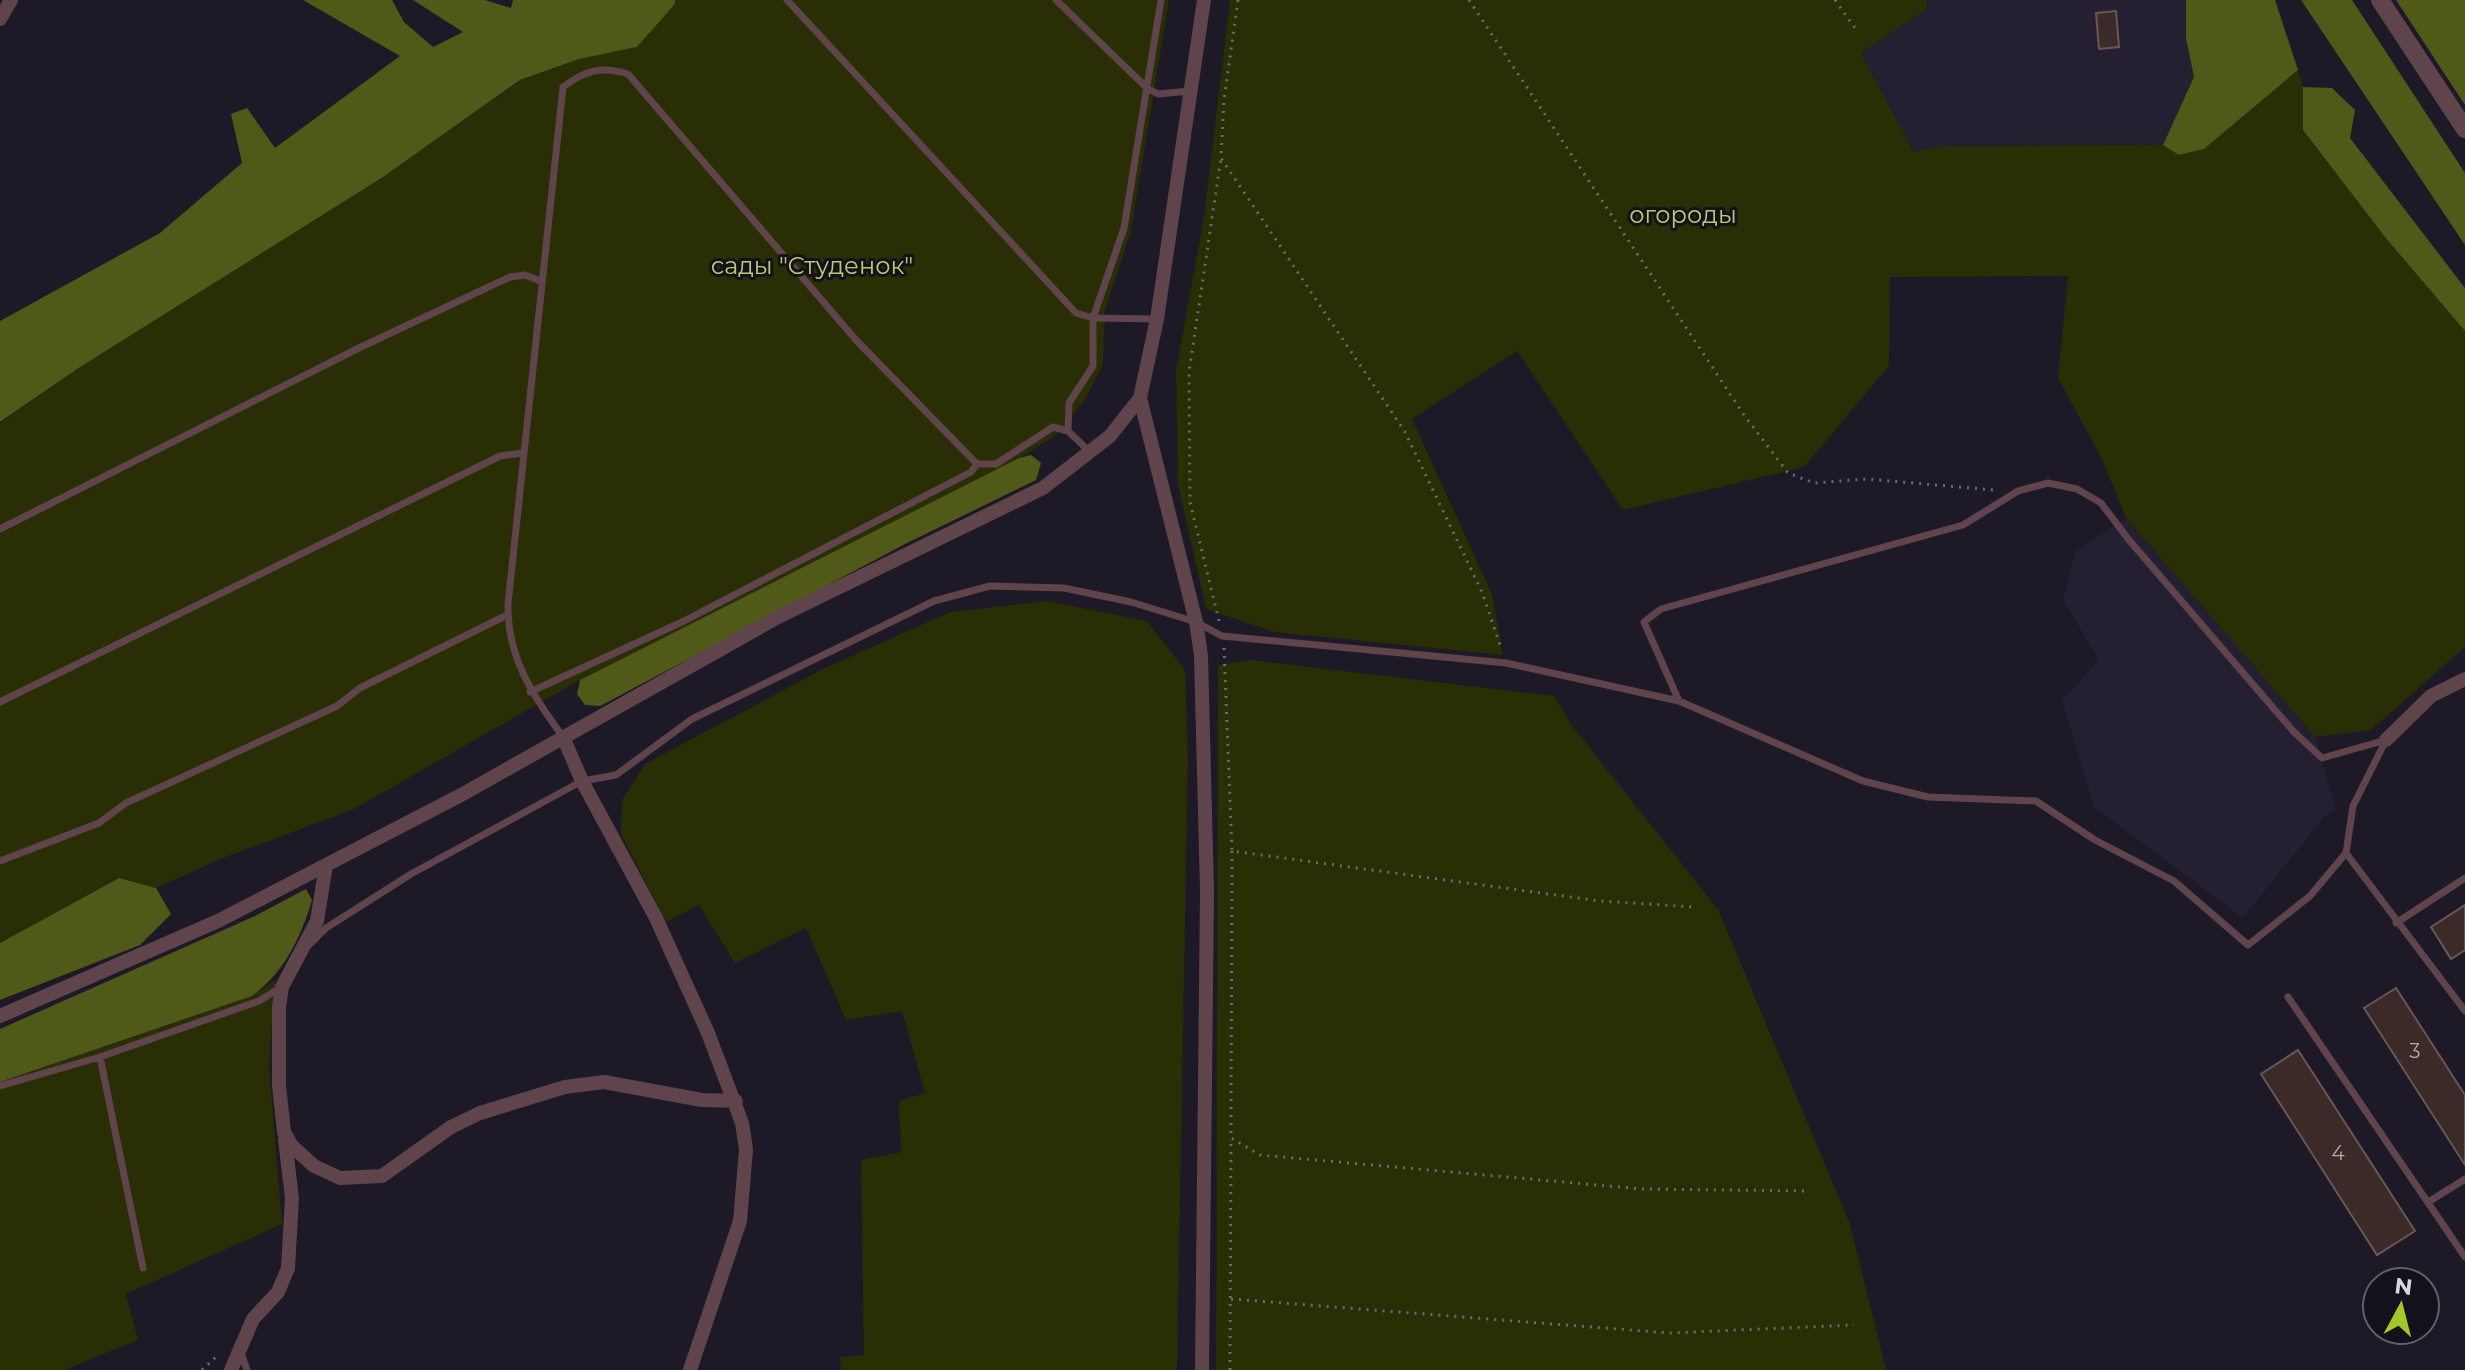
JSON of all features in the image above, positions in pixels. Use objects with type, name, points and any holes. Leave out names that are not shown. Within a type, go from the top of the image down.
[{"type":"street","points":[[0,19],[11,0]]},
{"type":"street","points":[[0,1016],[218,921],[326,865],[778,617],[1043,488],[1110,436],[1140,398],[1157,319],[1204,0]]},
{"type":"street","points":[[2380,0],[2465,129]]},
{"type":"street","points":[[1140,398],[1196,622],[1201,655],[1206,787],[1202,1370]]},
{"type":"street","points":[[2386,740],[2431,696],[2465,679]]},
{"type":"street","points":[[563,737],[582,781],[656,918],[736,1101],[746,1149],[740,1221],[690,1370]]},
{"type":"street","points":[[231,1370],[253,1319],[278,1292],[288,1268],[292,1198],[279,1085],[282,987],[317,921],[326,865]]},
{"type":"street","points":[[284,1132],[292,1146],[314,1166],[340,1178],[358,1179],[382,1176],[451,1127],[480,1113],[522,1097],[565,1087],[604,1082],[702,1100],[736,1101]]},
{"type":"lane","points":[[787,0],[1076,313],[1093,318],[1157,319]]},
{"type":"lane","points":[[1056,0],[1147,88],[1158,94],[1190,91]]},
{"type":"lane","points":[[1068,431],[1069,403],[1093,366],[1093,318],[1124,228],[1161,0]]},
{"type":"lane","points":[[563,737],[530,692],[513,649],[507,615],[540,281],[563,87],[585,71],[609,68],[628,74],[856,340],[977,464],[996,464],[1053,427],[1068,431],[1090,452]]},
{"type":"lane","points":[[0,529],[361,347],[510,277],[525,275],[540,281]]},
{"type":"lane","points":[[0,702],[500,456],[523,453]]},
{"type":"lane","points":[[530,692],[682,622],[971,472],[977,464]]},
{"type":"lane","points":[[1679,701],[1644,622],[1661,609],[1963,525],[2018,491],[2048,483],[2077,489],[2101,503],[2284,720],[2322,758],[2386,740]]},
{"type":"lane","points":[[301,954],[326,928],[362,904],[582,781],[616,775],[692,719],[934,601],[990,586],[1064,588],[1131,602],[1196,622],[1222,636],[1506,663],[1679,701],[1863,781],[1928,797],[2036,801],[2095,840],[2174,881],[2248,945],[2310,896],[2346,853],[2353,806],[2386,740]]},
{"type":"lane","points":[[0,861],[99,823],[126,803],[337,706],[360,688],[507,615]]},
{"type":"lane","points":[[2346,853],[2465,1011]]},
{"type":"lane","points":[[2396,923],[2465,878]]},
{"type":"lane","points":[[0,1086],[100,1057],[259,1001],[282,987]]},
{"type":"lane","points":[[2288,997],[2430,1201],[2465,1257]]},
{"type":"lane","points":[[100,1057],[143,1268]]},
{"type":"lane","points":[[2430,1201],[2465,1179]]},
{"type":"lane","points":[[239,1350],[247,1370]]},
{"type":"path","points":[[1230,1370],[1232,851],[1222,636],[1190,502],[1189,372],[1221,158],[1224,100],[1238,0]]},
{"type":"path","points":[[1469,0],[1735,402],[1788,473],[1814,483],[1867,479],[1965,490],[2018,491]]},
{"type":"path","points":[[1835,0],[1855,28]]},
{"type":"path","points":[[1221,158],[1405,432],[1482,592],[1506,663]]},
{"type":"path","points":[[1232,851],[1600,901],[1695,907]]},
{"type":"path","points":[[1231,1138],[1260,1155],[1642,1189],[1808,1191]]},
{"type":"path","points":[[1231,1299],[1669,1333],[1854,1325]]},
{"type":"shaded area","points":[[1927,0],[2186,0],[2186,38],[2194,77],[2163,145],[1942,146],[1914,152],[1861,53],[1927,9]]},
{"type":"shaded area","points":[[2126,518],[2315,737],[2336,809],[2325,816],[2243,918],[2094,807],[2062,700],[2099,660],[2063,600],[2075,552]]},
{"type":"green space","points":[[303,0],[392,0],[404,22],[433,47],[463,32],[413,0],[485,0],[511,8],[513,0],[675,0],[675,4],[637,47],[579,59],[520,80],[383,177],[77,369],[0,422],[0,321],[160,233],[242,163],[231,114],[247,108],[275,148],[400,56]]},
{"type":"green space","name":"сады \"Студенок\"","points":[[675,0],[1169,0],[1131,231],[1105,310],[1103,365],[1084,401],[1055,436],[1019,458],[580,680],[354,809],[223,858],[156,888],[119,878],[0,943],[0,423],[77,369],[383,177],[521,80],[579,59],[637,47],[675,4]]},
{"type":"green space","name":"огороды","points":[[1230,0],[1927,0],[1927,9],[1861,53],[1914,152],[1942,146],[2163,145],[2180,155],[2204,149],[2298,70],[2303,87],[2303,130],[2385,237],[2465,331],[2465,647],[2371,730],[2315,737],[2126,518],[2101,457],[2058,378],[2068,276],[1890,277],[1889,366],[1804,467],[1623,510],[1517,351],[1412,419],[1492,594],[1503,655],[1274,632],[1206,609],[1178,484],[1176,371],[1204,217]]},
{"type":"green space","points":[[2186,0],[2275,0],[2298,70],[2204,149],[2179,155],[2163,145],[2194,77],[2186,38]]},
{"type":"green space","points":[[2301,0],[2352,0],[2465,173],[2465,245]]},
{"type":"green space","points":[[2396,0],[2465,0],[2465,105]]},
{"type":"green space","points":[[2303,87],[2332,88],[2355,110],[2350,138],[2465,288],[2465,331],[2385,237],[2303,130]]},
{"type":"green space","points":[[1031,455],[1041,463],[1036,480],[905,544],[600,706],[585,705],[577,694],[580,680],[1019,458]]},
{"type":"green space","points":[[1047,601],[1147,621],[1185,670],[1188,754],[1177,1370],[841,1370],[840,1357],[864,1355],[861,1160],[901,1152],[899,1101],[925,1093],[902,1011],[846,1020],[806,928],[735,963],[699,905],[666,922],[621,834],[622,800],[645,764],[821,670],[950,612]]},
{"type":"green space","points":[[1251,660],[1554,696],[1573,727],[1718,909],[1850,1224],[1886,1370],[1216,1370],[1218,665]]},
{"type":"green space","points":[[119,878],[156,888],[171,914],[140,945],[0,1000],[0,943]]},
{"type":"green space","points":[[306,889],[312,900],[297,941],[273,976],[252,996],[0,1082],[0,1029],[255,916]]},
{"type":"green space","points":[[275,980],[269,1066],[282,1224],[126,1294],[138,1340],[64,1370],[0,1370],[0,1082],[252,996]]},
{"type":"building","points":[[2116,11],[2119,47],[2099,49],[2096,13]]},
{"type":"building","points":[[2465,905],[2465,950],[2451,959],[2431,927]]},
{"type":"building","points":[[2396,988],[2465,1095],[2465,1165],[2364,1008]]},
{"type":"building","points":[[2298,1050],[2415,1231],[2377,1255],[2261,1074]]}]
